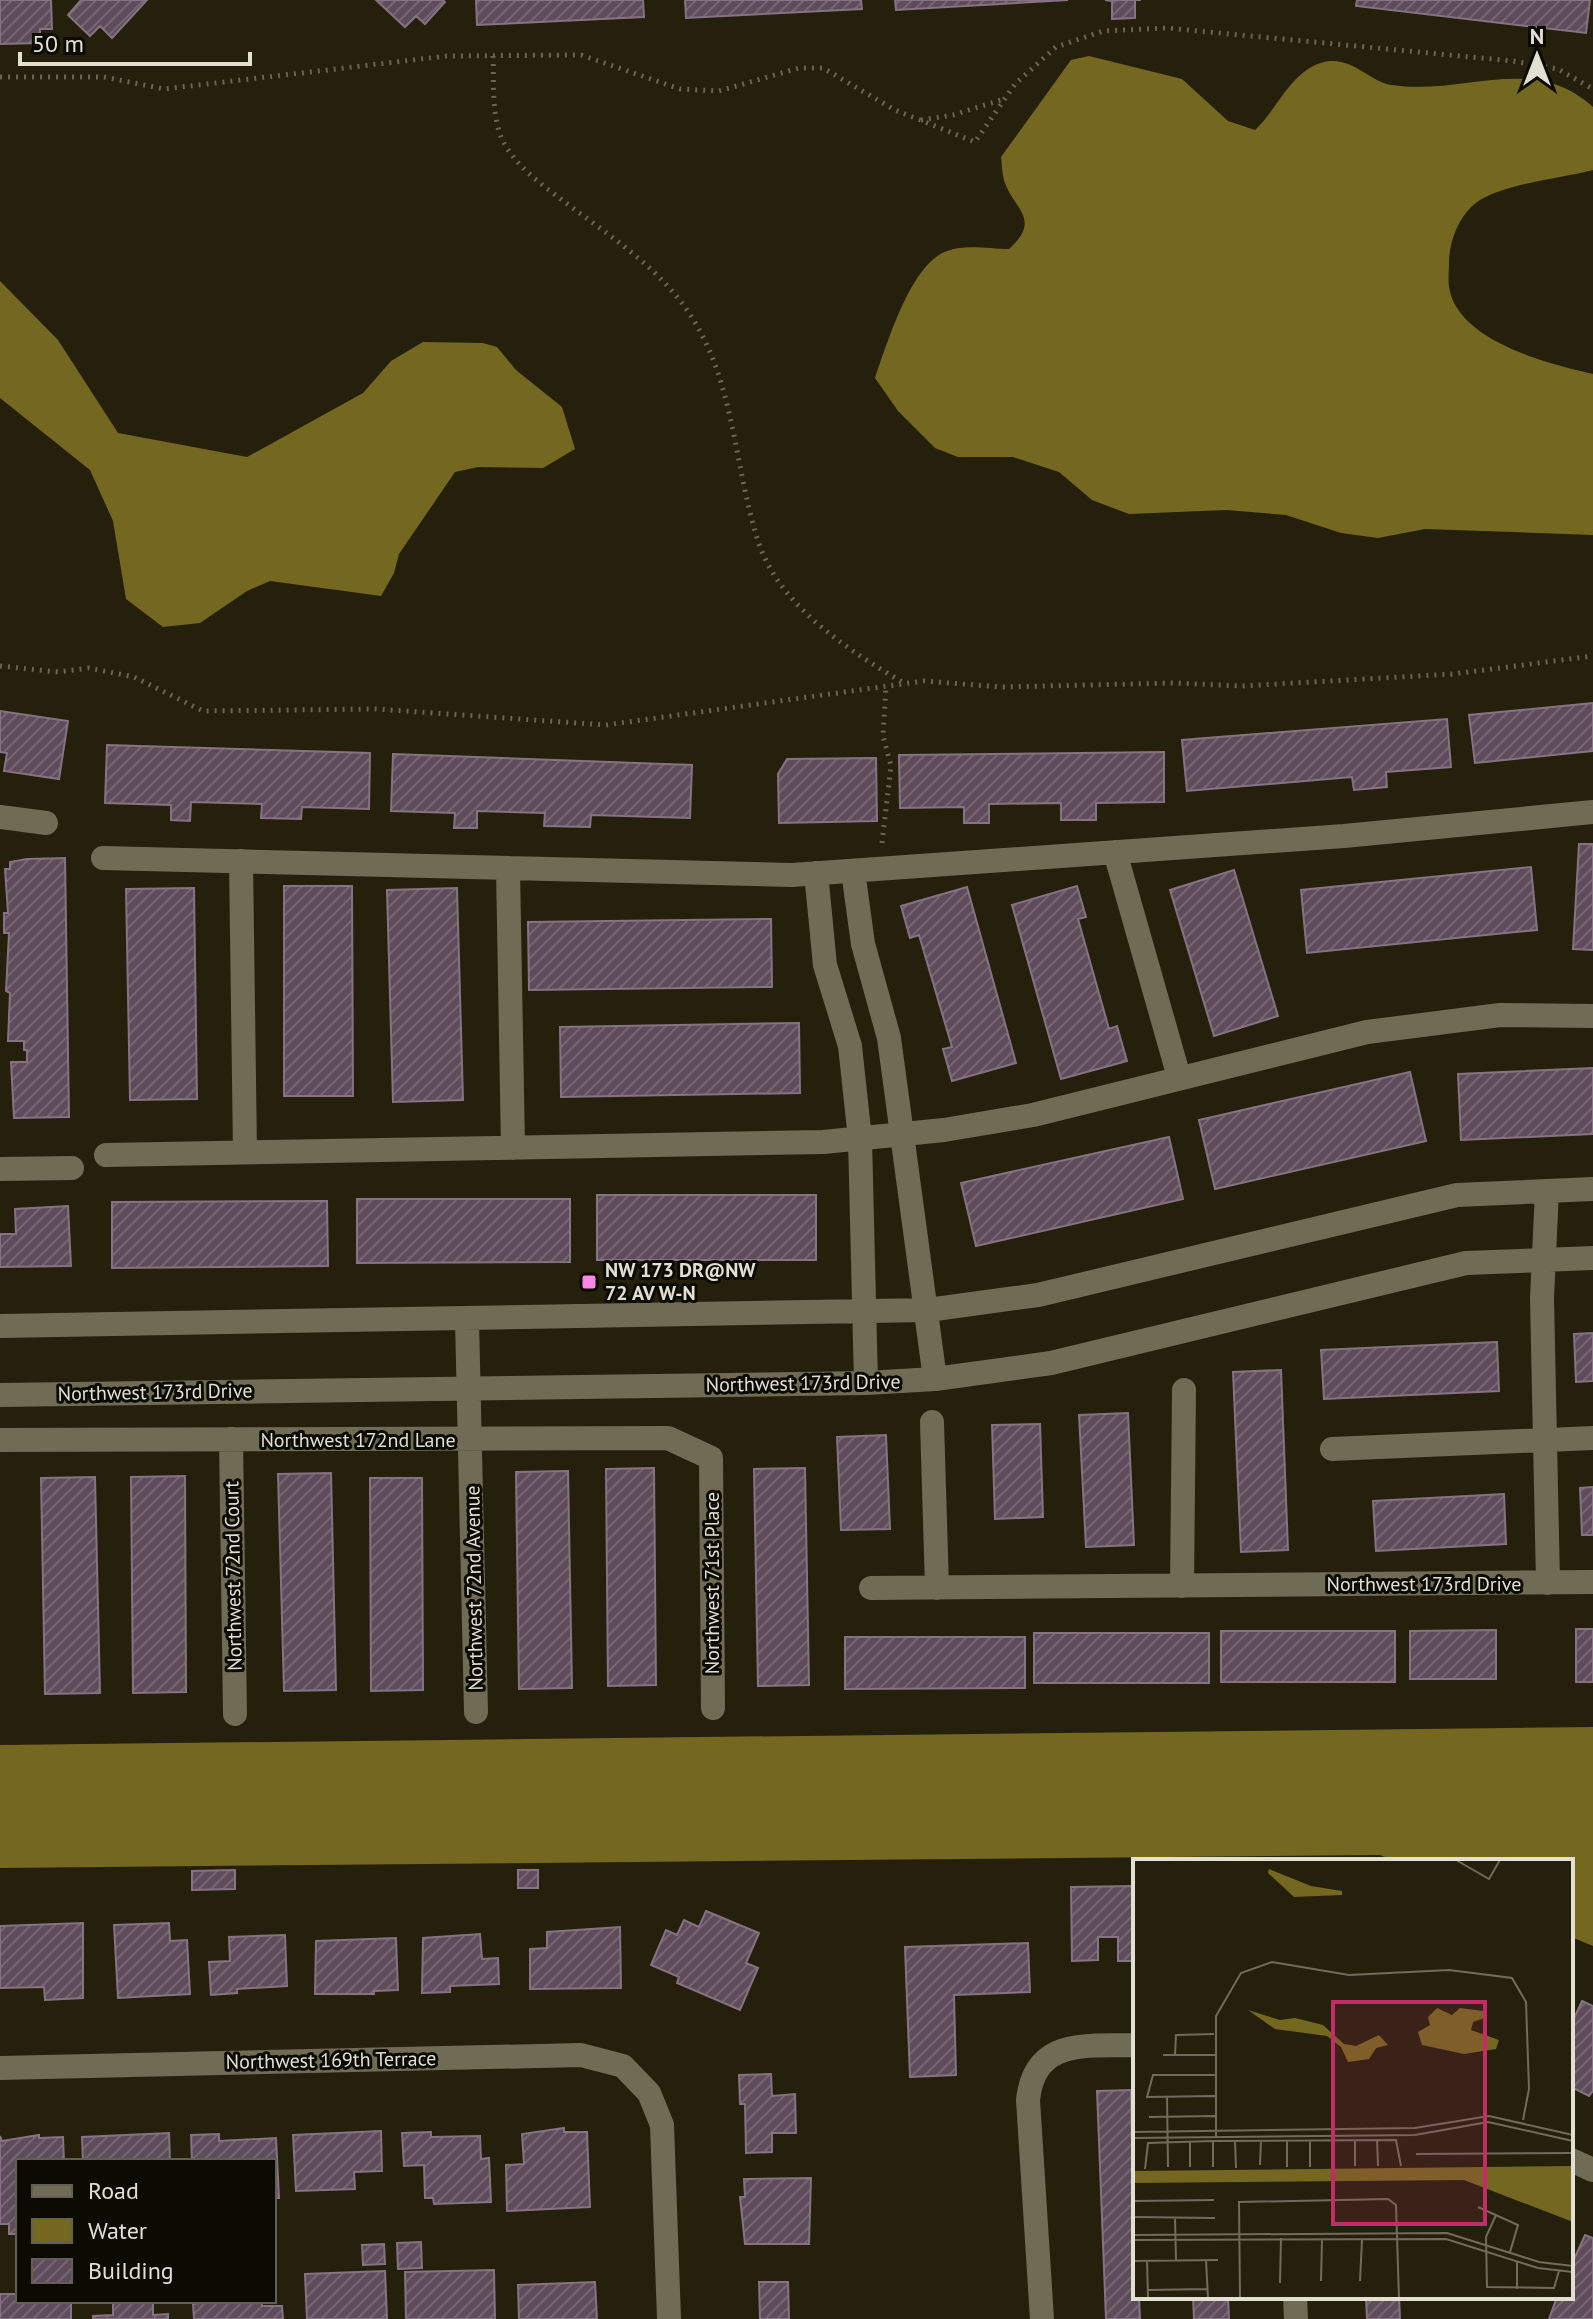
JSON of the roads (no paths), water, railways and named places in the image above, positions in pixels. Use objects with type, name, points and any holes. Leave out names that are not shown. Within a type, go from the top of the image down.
[{"type":"street","points":[[103,858],[816,873],[1115,852],[1593,812]]},
{"type":"street","points":[[0,817],[46,823]]},
{"type":"street","points":[[1115,852],[1179,1077]]},
{"type":"street","points":[[241,861],[245,1152]]},
{"type":"street","points":[[508,868],[513,1148]]},
{"type":"street","points":[[853,871],[863,944],[889,1038],[935,1379]]},
{"type":"street","points":[[816,873],[825,965],[850,1046],[860,1139],[866,1383]]},
{"type":"street","points":[[106,1155],[860,1139],[1033,1115],[1367,1032],[1500,1015],[1593,1016]]},
{"type":"street","points":[[0,1169],[72,1168]]},
{"type":"street","points":[[0,1326],[863,1314],[928,1310],[1038,1295],[1457,1195],[1593,1189]]},
{"type":"street","points":[[1547,1191],[1547,1260],[1542,1298],[1548,1583]]},
{"type":"street","name":"Northwest 173rd Drive","points":[[0,1395],[866,1383],[935,1379],[1051,1363],[1466,1263],[1593,1258]]},
{"type":"street","name":"Northwest 72nd Avenue","points":[[467,1320],[476,1712]]},
{"type":"street","points":[[1182,1586],[1184,1390]]},
{"type":"street","points":[[932,1422],[937,1588]]},
{"type":"street","name":"Northwest 172nd Lane","points":[[0,1440],[471,1441],[668,1438],[711,1458]]},
{"type":"street","points":[[1332,1449],[1593,1438]]},
{"type":"street","name":"Northwest 72nd Court","points":[[231,1439],[235,1714]]},
{"type":"street","name":"Northwest 71st Place","points":[[711,1458],[713,1708]]},
{"type":"street","name":"Northwest 173rd Drive","points":[[871,1588],[1593,1582]]},
{"type":"street","points":[[1042,2319],[1028,2100],[1030,2080],[1049,2056],[1066,2049],[1133,2045]]},
{"type":"street","name":"Northwest 169th Terrace","points":[[0,2068],[581,2055],[623,2066],[649,2093],[662,2125],[669,2319]]},
{"type":"street","points":[[1573,2161],[1593,2170]]},
{"type":"street","points":[[1295,2299],[1296,2319]]},
{"type":"water","points":[[1089,56],[1182,79],[1228,121],[1255,130],[1296,79],[1317,64],[1330,61],[1347,63],[1392,85],[1419,87],[1522,79],[1546,82],[1570,91],[1593,107],[1593,170],[1511,188],[1482,199],[1471,207],[1452,241],[1449,287],[1456,306],[1486,336],[1530,356],[1593,374],[1593,535],[1425,529],[1378,538],[1341,533],[1286,515],[1226,510],[1129,514],[1092,500],[1059,472],[1013,457],[958,457],[935,448],[898,411],[875,378],[894,326],[912,287],[934,259],[947,251],[961,248],[1009,249],[1019,239],[1025,222],[1005,183],[1001,157],[1071,60]]},
{"type":"water","points":[[0,281],[58,340],[118,433],[247,457],[363,393],[391,361],[423,342],[483,343],[497,347],[516,370],[562,407],[575,449],[543,468],[478,467],[455,472],[399,554],[394,573],[381,596],[270,581],[247,591],[200,623],[163,627],[126,599],[113,521],[90,470],[0,398]]},
{"type":"water","points":[[1593,1727],[1593,1946],[1573,1938],[1573,1859],[1390,1859],[1380,1855],[0,1868],[0,1745]]},
{"type":"place","name":"NW 173 DR@NW 72 AV W-N","points":[[589,1282]]}]
